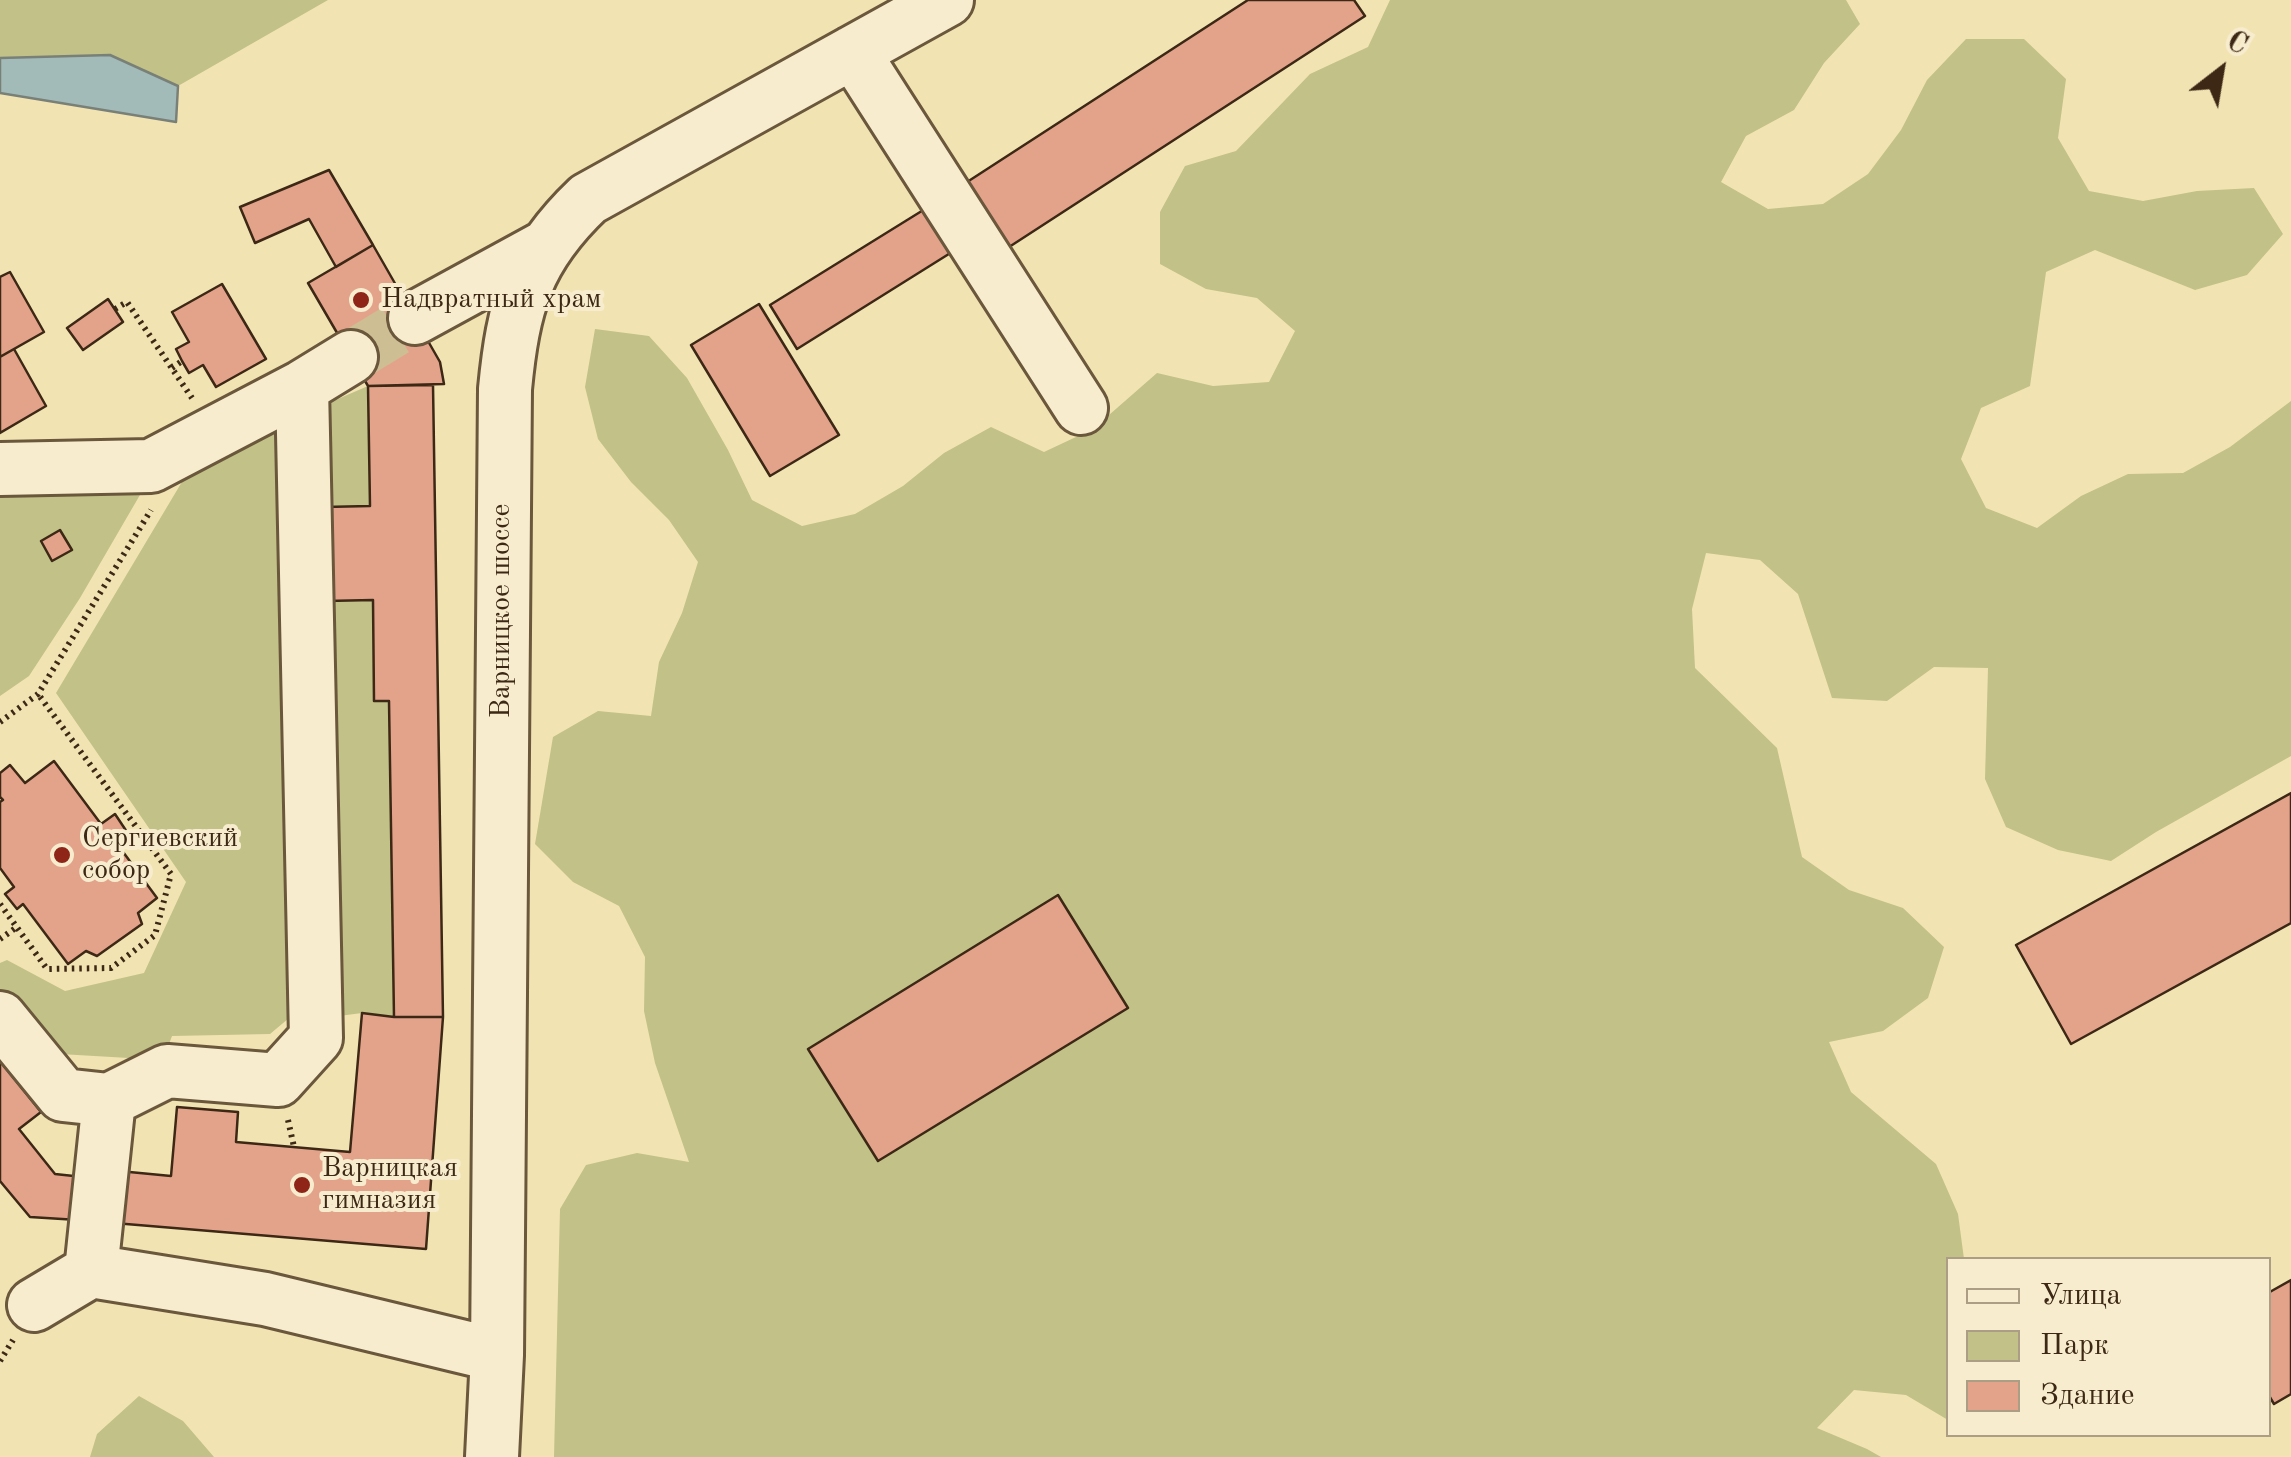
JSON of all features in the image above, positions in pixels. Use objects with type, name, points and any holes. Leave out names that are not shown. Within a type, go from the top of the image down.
[{"type":"street","name":"Варницкое шоссе","points":[[492,1457],[497,1355],[505,389],[518,306],[545,246],[588,199],[946,0]]},
{"type":"street","points":[[853,52],[1081,408]]},
{"type":"street","points":[[415,318],[545,246]]},
{"type":"street","points":[[0,469],[151,466],[351,357]]},
{"type":"street","points":[[0,1018],[63,1095],[108,1100],[167,1071],[278,1080],[316,1038],[302,387]]},
{"type":"street","points":[[91,1270],[108,1100]]},
{"type":"street","points":[[34,1305],[91,1270],[265,1299],[497,1355]]},
{"type":"path","points":[[0,722],[38,694],[203,439],[172,368],[127,302],[115,310]]},
{"type":"path","points":[[172,368],[182,361]]},
{"type":"path","points":[[0,904],[47,969],[111,968],[156,936],[171,874],[38,694]]},
{"type":"path","points":[[0,939],[16,927]]},
{"type":"green space","points":[[0,0],[328,0],[178,86],[110,55],[0,58]]},
{"type":"green space","points":[[1390,0],[1846,0],[1860,24],[1824,63],[1794,110],[1746,136],[1721,182],[1768,209],[1823,204],[1868,174],[1901,130],[1927,80],[1966,39],[2024,39],[2066,79],[2058,138],[2089,191],[2143,201],[2197,191],[2254,188],[2283,234],[2247,275],[2195,290],[2095,250],[2046,272],[2030,386],[1981,408],[1961,459],[1986,508],[2037,528],[2081,496],[2128,474],[2183,473],[2230,447],[2291,401],[2291,756],[2111,861],[2058,850],[2006,827],[1985,779],[1988,668],[1934,667],[1887,701],[1832,698],[1798,594],[1760,560],[1706,553],[1692,609],[1695,668],[1777,748],[1802,857],[1849,890],[1903,908],[1944,947],[1928,998],[1883,1031],[1829,1042],[1851,1092],[1936,1164],[1958,1214],[1964,1257],[1946,1257],[1946,1419],[1906,1395],[1854,1390],[1817,1428],[1881,1457],[554,1457],[560,1209],[586,1165],[637,1153],[689,1162],[655,1063],[644,1011],[645,957],[619,906],[573,882],[535,844],[553,737],[598,711],[651,716],[659,662],[682,613],[698,562],[669,520],[631,482],[598,439],[585,387],[595,329],[649,336],[687,378],[752,500],[802,526],[855,514],[903,486],[944,453],[991,427],[1044,452],[1093,429],[1157,373],[1213,386],[1269,382],[1295,331],[1257,298],[1206,289],[1160,264],[1160,212],[1185,166],[1236,151],[1310,74],[1368,47]]},
{"type":"green space","points":[[368,386],[370,506],[327,601],[373,600],[374,700],[389,701],[394,1017],[362,1013],[331,1017],[317,408]]},
{"type":"green space","points":[[276,424],[301,1008],[270,1034],[172,1036],[163,1060],[43,1053],[0,1000],[0,963],[7,960],[65,991],[144,973],[186,882],[56,693],[195,460]]},
{"type":"green space","points":[[151,476],[29,676],[0,696],[0,478]]},
{"type":"green space","points":[[139,1396],[183,1421],[214,1457],[90,1457],[97,1434]]},
{"type":"water","points":[[110,55],[178,86],[176,122],[0,93],[0,58]]},
{"type":"building","points":[[1248,0],[1354,0],[1365,16],[1006,249],[964,184]]},
{"type":"building","points":[[329,170],[373,245],[336,267],[309,219],[255,243],[240,207]]},
{"type":"building","points":[[933,204],[960,247],[797,349],[770,305]]},
{"type":"building","name":"Надвратный храм","points":[[373,245],[440,362],[444,384],[368,386],[308,283]]},
{"type":"building","points":[[10,272],[44,332],[0,357],[0,277]]},
{"type":"building","points":[[222,284],[266,359],[216,387],[203,365],[189,373],[176,349],[189,342],[172,312]]},
{"type":"building","points":[[108,299],[123,322],[83,350],[67,328]]},
{"type":"building","points":[[759,304],[839,435],[770,476],[691,345]]},
{"type":"building","points":[[14,349],[46,406],[0,433],[0,357]]},
{"type":"building","points":[[433,385],[443,1017],[394,1017],[389,701],[374,701],[373,600],[326,601],[324,507],[370,506],[368,386]]},
{"type":"building","points":[[60,530],[72,550],[52,561],[41,541]]},
{"type":"building","name":"Сергиевский собор","points":[[54,761],[101,824],[115,814],[127,832],[115,841],[157,898],[138,913],[142,924],[97,956],[86,951],[68,964],[23,904],[17,909],[5,894],[14,887],[0,868],[0,773],[10,765],[25,783]]},
{"type":"building","points":[[2291,793],[2291,923],[2071,1044],[2016,945]]},
{"type":"building","points":[[1058,895],[1128,1008],[878,1161],[808,1049]]},
{"type":"building","points":[[362,1013],[443,1017],[426,1249],[114,1223],[119,1171],[171,1176],[177,1107],[238,1112],[236,1142],[350,1152]]},
{"type":"building","points":[[0,1061],[41,1112],[19,1129],[55,1174],[83,1177],[78,1220],[30,1217],[0,1181]]},
{"type":"building","points":[[2291,1280],[2291,1394],[2274,1404],[2271,1399],[2271,1291]]},
{"type":"tunnel","points":[[351,357],[415,318]]},
{"type":"place","name":"Надвратный храм","points":[[361,300]]},
{"type":"place","name":"Сергиевский собор","points":[[62,855]]},
{"type":"place","name":"Варницкая гимназия","points":[[302,1185]]}]
